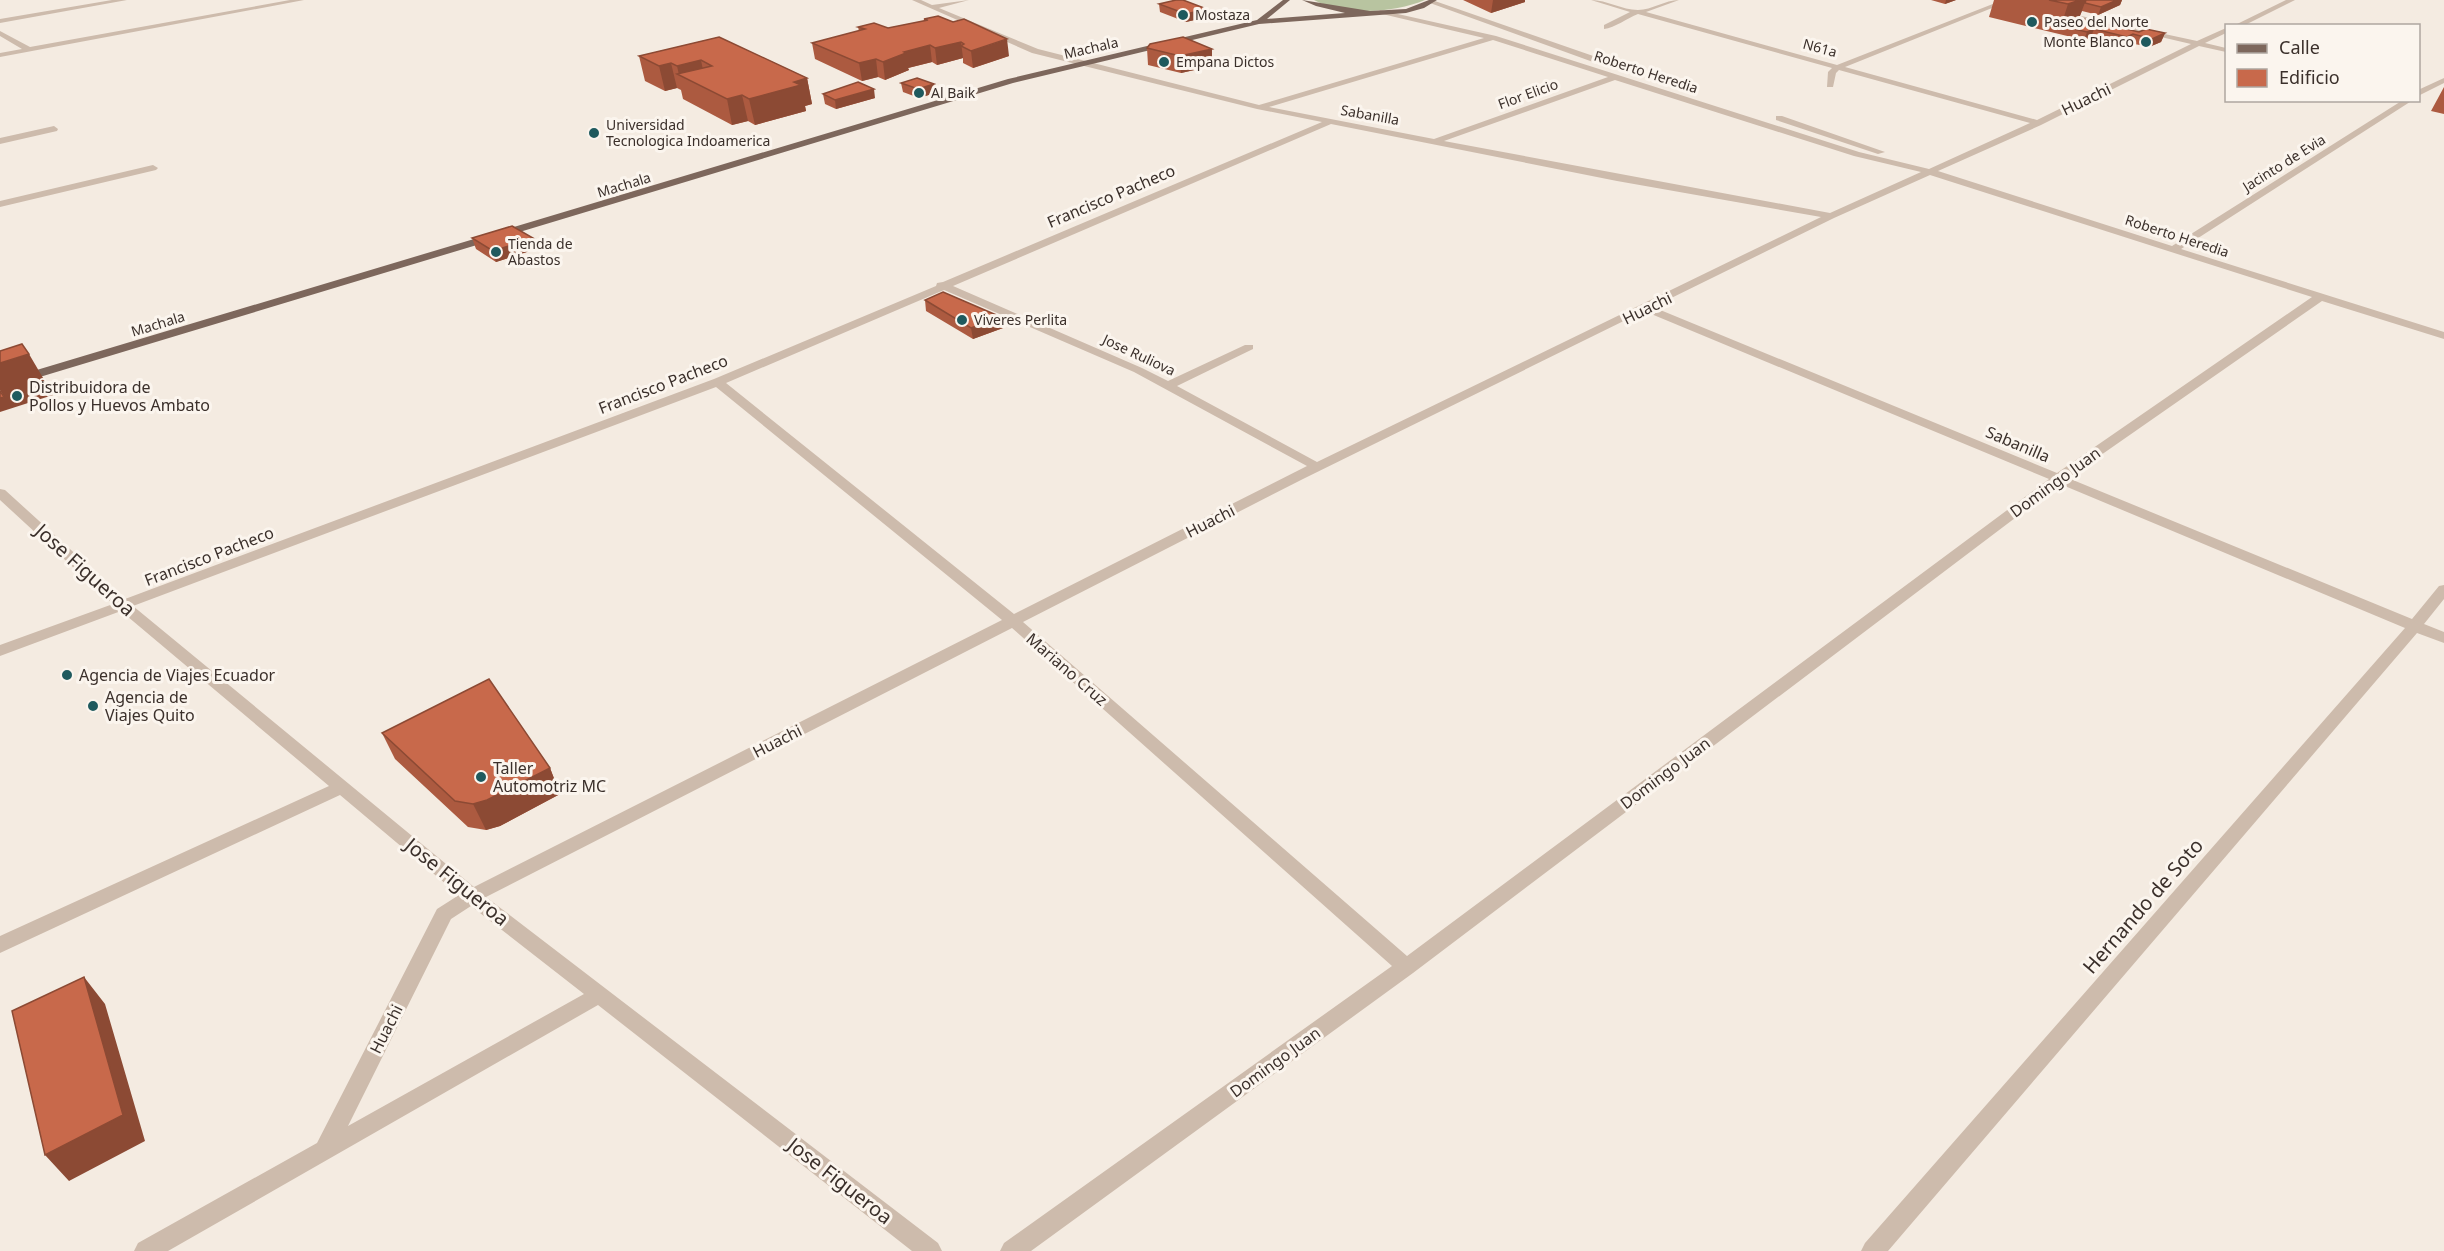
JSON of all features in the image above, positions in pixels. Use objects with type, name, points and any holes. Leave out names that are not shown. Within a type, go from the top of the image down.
[{"type":"main road","name":"Machala","points":[[1259,22],[1287,0]]},
{"type":"main road","points":[[1305,0],[1335,9],[1366,13],[1410,9],[1433,1]]},
{"type":"main road","name":"Machala","points":[[0,385],[1011,81],[1259,22],[1366,13]]},
{"type":"street","points":[[0,21],[124,0]]},
{"type":"street","points":[[0,55],[301,0]]},
{"type":"street","name":"Sabanilla","points":[[915,0],[1035,51],[1257,107],[1328,123],[1831,216]]},
{"type":"street","points":[[932,7],[966,0]]},
{"type":"street","name":"N61a","points":[[1594,0],[2038,123]]},
{"type":"street","points":[[1607,27],[1637,12],[1676,0]]},
{"type":"street","points":[[1830,85],[1832,72],[1839,68],[2007,0],[2019,3]]},
{"type":"street","points":[[2240,24],[2292,0]]},
{"type":"street","name":"Roberto Heredia","points":[[1433,1],[1610,64]]},
{"type":"street","points":[[2052,11],[2225,50]]},
{"type":"street","name":"Roberto Heredia","points":[[1380,12],[1493,38],[1857,154],[1902,163],[2444,336]]},
{"type":"street","name":"Huachi","points":[[323,1153],[444,914],[472,896],[1318,467],[1831,216],[2038,123],[2225,30]]},
{"type":"street","points":[[0,33],[29,50]]},
{"type":"street","points":[[1257,107],[1493,38]]},
{"type":"street","name":"Flor Elicio","points":[[1434,142],[1631,71]]},
{"type":"street","points":[[2420,93],[2444,80]]},
{"type":"street","points":[[2420,94],[2436,98]]},
{"type":"street","name":"Jacinto de Evia","points":[[2174,249],[2406,102]]},
{"type":"street","name":"Roberto Heredia","points":[[1766,114],[1872,148],[1902,163]]},
{"type":"street","name":"Francisco Pacheco","points":[[0,651],[718,382],[941,285],[1328,123]]},
{"type":"street","points":[[0,141],[54,129]]},
{"type":"street","points":[[0,204],[153,168]]},
{"type":"street","name":"Jose Ruliova","points":[[941,285],[1169,385],[1318,467]]},
{"type":"street","name":"Domingo Juan","points":[[1012,1251],[1406,967],[2058,478],[2320,297]]},
{"type":"street","name":"Sabanilla","points":[[1646,308],[2444,638]]},
{"type":"street","points":[[1169,385],[1249,347]]},
{"type":"street","name":"Mariano Cruz","points":[[718,382],[1013,621],[1406,967]]},
{"type":"street","name":"Jose Figueroa","points":[[0,493],[124,606],[472,896],[930,1251]]},
{"type":"street","name":"Hernando de Soto","points":[[1873,1251],[2415,626],[2444,589]]},
{"type":"street","points":[[0,945],[342,787]]},
{"type":"street","points":[[146,1251],[601,994]]},
{"type":"green space","points":[[1314,0],[1425,0],[1399,8],[1370,11],[1340,9]]},
{"type":"building","points":[[1183,0],[1207,9],[1186,14],[1159,4]]},
{"type":"building","points":[[2049,0],[2080,0],[2068,4]]},
{"type":"building","points":[[2086,0],[2117,0],[2101,7],[2085,3]]},
{"type":"building","points":[[938,16],[953,22],[964,19],[1007,39],[971,51],[961,46],[964,44],[961,42],[935,48],[930,45],[904,52],[906,53],[883,62],[876,59],[859,63],[812,43],[865,29],[858,27],[874,23],[888,28]]},
{"type":"building","points":[[2079,18],[2139,32],[2146,29],[2165,33],[2152,39],[2133,34],[2127,37],[2094,29],[2087,32],[2061,26]]},
{"type":"building","points":[[719,37],[807,78],[794,82],[801,85],[749,99],[742,95],[727,99],[677,74],[712,66],[701,60],[677,66],[671,63],[659,66],[639,56]]},
{"type":"building","points":[[1183,37],[1212,49],[1180,56],[1147,48],[1150,44]]},
{"type":"building","points":[[917,78],[934,84],[918,89],[901,83]]},
{"type":"building","points":[[858,82],[874,89],[835,100],[823,94]]},
{"type":"building","points":[[512,226],[533,238],[493,251],[472,238]]},
{"type":"building","points":[[943,292],[1001,317],[971,328],[925,300]]},
{"type":"building","points":[[22,344],[29,354],[0,363],[0,351]]},
{"type":"building","name":"Taller Automotriz MC","points":[[489,679],[550,768],[487,800],[473,804],[455,801],[382,733]]},
{"type":"building","points":[[84,977],[123,1115],[45,1155],[12,1011]]},
{"type":"place","name":"Mostaza","points":[[1183,15]]},
{"type":"place","name":"Paseo del Norte","points":[[2032,22]]},
{"type":"place","name":"Monte Blanco","points":[[2146,42]]},
{"type":"place","name":"Empana Dictos","points":[[1164,62]]},
{"type":"place","name":"Al Baik","points":[[919,93]]},
{"type":"place","name":"Universidad Tecnologica Indoamerica","points":[[594,133]]},
{"type":"place","name":"Tienda de Abastos","points":[[496,252]]},
{"type":"place","name":"Viveres Perlita","points":[[962,320]]},
{"type":"place","name":"Distribuidora de Pollos y Huevos Ambato","points":[[17,396]]},
{"type":"place","name":"Agencia de Viajes Ecuador","points":[[67,675]]},
{"type":"place","name":"Agencia de Viajes Quito","points":[[93,706]]},
{"type":"place","name":"Taller Automotriz MC","points":[[481,777]]}]
